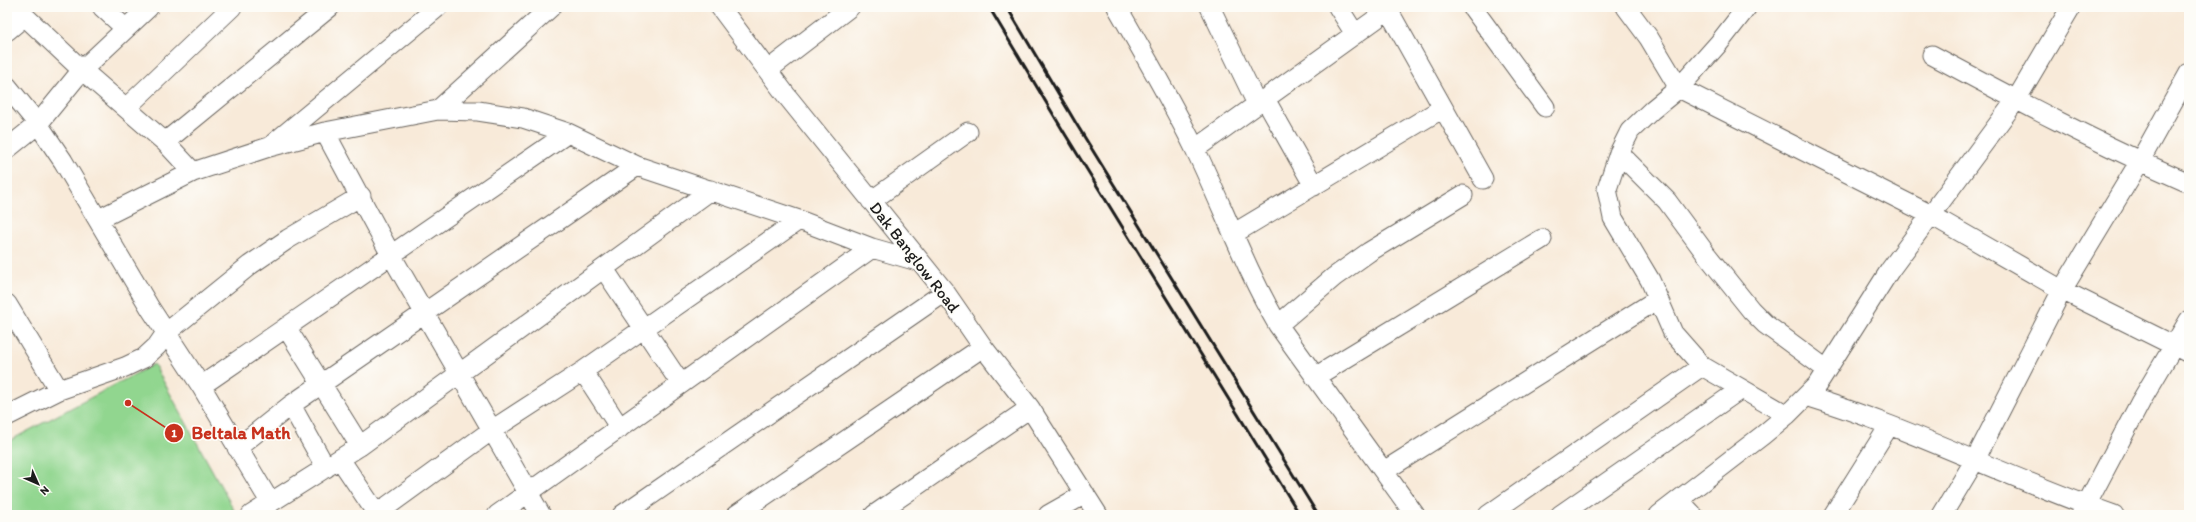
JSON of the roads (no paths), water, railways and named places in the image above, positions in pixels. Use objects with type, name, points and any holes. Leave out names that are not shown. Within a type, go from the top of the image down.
[{"type":"street","points":[[102,7],[125,28]]},
{"type":"street","points":[[7,149],[38,124],[82,70],[149,7]]},
{"type":"street","points":[[127,107],[232,7]]},
{"type":"street","points":[[165,142],[330,7]]},
{"type":"street","points":[[269,147],[438,7]]},
{"type":"street","points":[[438,110],[551,7]]},
{"type":"street","name":"Dak Banglow Road","points":[[720,7],[871,201],[945,292],[983,347],[1030,408],[1098,515]]},
{"type":"street","points":[[768,70],[850,7]]},
{"type":"street","points":[[1117,7],[1165,90],[1195,149],[1260,294],[1278,325],[1415,515]]},
{"type":"street","points":[[1210,7],[1261,102],[1314,186]]},
{"type":"street","points":[[1338,7],[1355,34]]},
{"type":"street","points":[[1472,7],[1544,107]]},
{"type":"street","points":[[1626,7],[1649,38],[1679,88],[1931,215],[2062,290],[2182,349]]},
{"type":"street","points":[[1747,7],[1719,43],[1679,88],[1652,110],[1630,132],[1619,153],[1607,189],[1613,218],[1650,280],[1673,333],[1702,366],[1787,415]]},
{"type":"street","points":[[1659,515],[1787,415],[1817,385],[1890,270],[2016,100],[2071,7]]},
{"type":"street","points":[[1195,149],[1355,34],[1388,8],[1483,179]]},
{"type":"street","points":[[7,31],[20,12],[82,70],[127,107],[165,142],[193,172]]},
{"type":"street","points":[[1932,55],[2016,100],[2140,161],[2189,183]]},
{"type":"street","points":[[1942,515],[1976,460],[2062,290],[2140,161],[2189,73]]},
{"type":"street","points":[[7,86],[38,124],[99,220],[166,333],[201,386],[270,502]]},
{"type":"street","points":[[1233,234],[1443,108]]},
{"type":"street","points":[[99,220],[193,172],[269,147],[326,132],[438,110],[478,111],[522,118],[568,133],[637,166],[799,220],[872,248],[921,262]]},
{"type":"street","points":[[326,132],[391,255],[425,311],[458,374],[541,515]]},
{"type":"street","points":[[871,201],[968,132]]},
{"type":"street","points":[[201,386],[568,133]]},
{"type":"street","points":[[1619,153],[1667,201],[1706,254],[1751,310],[1765,324],[1826,369]]},
{"type":"street","points":[[237,448],[291,405],[637,166]]},
{"type":"street","points":[[251,515],[360,446],[711,190]]},
{"type":"street","points":[[1278,325],[1328,282],[1369,252],[1463,195]]},
{"type":"street","points":[[7,416],[59,390],[124,367],[144,358],[157,346],[166,333],[250,265],[288,239],[361,196]]},
{"type":"street","points":[[291,405],[333,464],[376,514],[492,430],[583,371],[799,220]]},
{"type":"street","points":[[1315,377],[1542,238]]},
{"type":"street","points":[[497,515],[872,248]]},
{"type":"street","points":[[604,269],[681,384]]},
{"type":"street","points":[[622,515],[945,292]]},
{"type":"street","points":[[1384,471],[1658,299]]},
{"type":"street","points":[[7,304],[59,390]]},
{"type":"street","points":[[2084,510],[2142,401],[2182,349],[2189,320]]},
{"type":"street","points":[[286,327],[323,384],[360,446]]},
{"type":"street","points":[[736,515],[983,347]]},
{"type":"street","points":[[1488,515],[1702,366]]},
{"type":"street","points":[[583,371],[620,428]]},
{"type":"street","points":[[1560,515],[1741,389]]},
{"type":"street","points":[[1806,396],[1976,460],[2049,492],[2084,510],[2114,515]]},
{"type":"street","points":[[874,515],[1030,408]]},
{"type":"street","points":[[1834,515],[1889,426]]},
{"type":"street","points":[[1048,515],[1085,494]]},
{"type":"street","points":[[1679,500],[1693,515]]},
{"type":"railway","points":[[989,7],[1065,134],[1300,515]]},
{"type":"railway","points":[[1007,7],[1077,125],[1318,515]]},
{"type":"place","name":"Beltala Math","points":[[128,403]]}]
